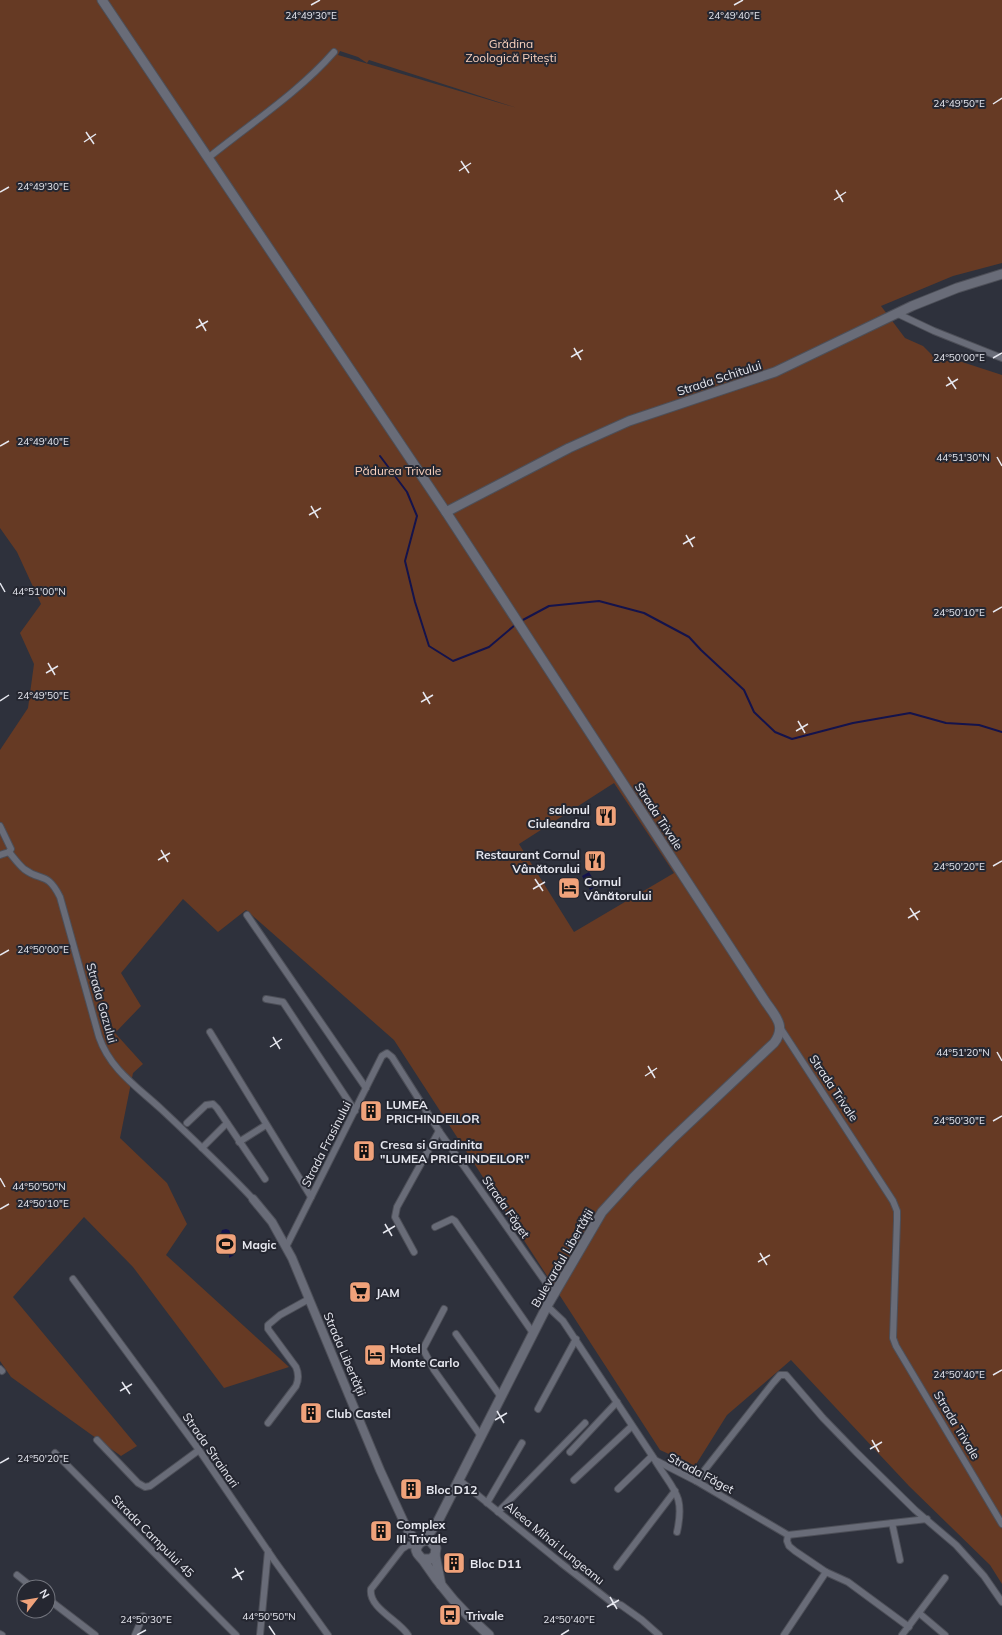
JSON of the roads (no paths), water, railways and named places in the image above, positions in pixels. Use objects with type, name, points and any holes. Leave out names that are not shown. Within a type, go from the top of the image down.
[{"type":"main road","name":"Strada Trivale","points":[[102,0],[446,512],[778,1020],[780,1029]]},
{"type":"main road","name":"Strada Schitului","points":[[446,512],[569,448],[629,421],[775,372],[896,313],[957,288],[1002,274]]},
{"type":"main road","name":"Bulevardul Libertății","points":[[420,1543],[437,1523],[547,1306],[602,1212],[671,1140],[774,1043],[778,1038],[780,1029]]},
{"type":"main road","name":"Bulevardul Libertății","points":[[435,1545],[437,1523]]},
{"type":"main road","points":[[443,1589],[435,1555],[435,1545],[430,1541],[420,1543],[417,1553],[443,1589],[461,1610],[490,1635]]},
{"type":"main road","points":[[422,1559],[430,1559],[435,1555]]},
{"type":"street","points":[[208,158],[284,98],[326,62],[334,52]]},
{"type":"street","points":[[896,313],[934,331],[1002,358]]},
{"type":"street","points":[[0,826],[10,848],[9,852],[0,855]]},
{"type":"street","name":"Strada Gazului","points":[[9,852],[25,870],[49,880],[55,887],[60,897],[99,1037],[107,1057],[126,1078],[202,1148],[253,1199]]},
{"type":"street","points":[[246,915],[366,1088]]},
{"type":"street","points":[[266,999],[282,1002],[355,1111]]},
{"type":"street","name":"Strada Trivale","points":[[780,1029],[893,1201],[897,1211],[897,1220],[892,1338],[1002,1524]]},
{"type":"street","points":[[210,1032],[311,1197]]},
{"type":"street","name":"Strada Frasinului","points":[[286,1247],[382,1056],[387,1053]]},
{"type":"street","name":"Strada Făget","points":[[387,1053],[392,1057],[439,1130],[554,1294]]},
{"type":"street","points":[[187,1123],[206,1105],[210,1104],[216,1108],[265,1179]]},
{"type":"street","points":[[202,1148],[227,1123]]},
{"type":"street","points":[[239,1142],[266,1125]]},
{"type":"street","points":[[414,1252],[395,1217],[397,1207],[439,1130]]},
{"type":"street","name":"Strada Libertății","points":[[253,1199],[272,1222],[286,1247],[380,1470],[408,1531],[420,1543]]},
{"type":"street","points":[[435,1227],[448,1220],[452,1219],[455,1221],[533,1333]]},
{"type":"street","name":"Strada Strainari","points":[[73,1279],[199,1450],[268,1552],[328,1635]]},
{"type":"street","points":[[268,1423],[296,1386],[298,1380],[296,1366],[268,1329],[268,1325],[280,1315],[309,1299]]},
{"type":"street","name":"Strada Făget","points":[[547,1306],[563,1321],[576,1339],[653,1459],[696,1481],[788,1535]]},
{"type":"street","points":[[444,1309],[423,1350],[431,1366],[481,1436]]},
{"type":"street","points":[[456,1334],[502,1397]]},
{"type":"street","points":[[538,1409],[576,1339]]},
{"type":"street","points":[[696,1481],[773,1383],[780,1375],[786,1375],[845,1441],[915,1510],[956,1545],[984,1576],[1002,1602]]},
{"type":"street","points":[[570,1452],[617,1402]]},
{"type":"street","points":[[498,1512],[585,1423]]},
{"type":"street","points":[[574,1480],[632,1426]]},
{"type":"street","points":[[98,1440],[138,1483],[145,1487],[150,1486],[199,1450]]},
{"type":"street","points":[[487,1503],[522,1443]]},
{"type":"street","name":"Strada Campului 45","points":[[55,1453],[236,1635]]},
{"type":"street","points":[[618,1489],[653,1459],[679,1498],[680,1505],[677,1532]]},
{"type":"street","name":"Aleea Mihai Lungeanu","points":[[458,1479],[604,1596],[631,1613],[659,1635]]},
{"type":"street","points":[[617,1567],[675,1491]]},
{"type":"street","points":[[909,1627],[848,1582],[826,1572],[789,1546],[788,1535],[927,1519]]},
{"type":"street","points":[[892,1523],[900,1560]]},
{"type":"street","points":[[408,1635],[374,1602],[370,1594],[371,1589],[402,1549],[408,1545],[420,1543]]},
{"type":"street","points":[[260,1635],[268,1552]]},
{"type":"street","points":[[784,1635],[826,1572]]},
{"type":"street","points":[[18,1575],[23,1579]]},
{"type":"street","points":[[902,1635],[945,1578]]},
{"type":"street","points":[[56,1605],[95,1635]]},
{"type":"street","points":[[919,1613],[945,1635]]},
{"type":"street","points":[[135,1635],[143,1616]]},
{"type":"waterway","points":[[380,456],[407,492],[417,516],[405,561],[415,602],[429,646],[453,661],[489,647],[515,625]]},
{"type":"waterway","points":[[521,621],[549,606],[599,601],[644,613],[689,637],[744,690],[754,712],[775,732],[792,739],[853,723],[910,713],[946,723],[979,725],[1002,732]]},
{"type":"place","name":"salonul Ciuleandra","points":[[606,816]]},
{"type":"place","name":"Restaurant Cornul Vânătorului","points":[[595,861]]},
{"type":"place","name":"Cornul Vânătorului","points":[[569,888]]},
{"type":"place","name":"LUMEA PRICHINDEILOR","points":[[371,1111]]},
{"type":"place","name":"Cresa si Gradinita \"LUMEA PRICHINDEILOR\"","points":[[364,1151]]},
{"type":"place","name":"Magic","points":[[226,1244]]},
{"type":"place","name":"JAM","points":[[360,1292]]},
{"type":"place","name":"Hotel Monte Carlo","points":[[375,1355]]},
{"type":"place","name":"Club Castel","points":[[311,1413]]},
{"type":"place","name":"Bloc D12","points":[[411,1489]]},
{"type":"place","name":"Complex III Trivale","points":[[381,1531]]},
{"type":"place","name":"Bloc D11","points":[[454,1563]]},
{"type":"place","name":"Trivale","points":[[450,1615]]},
{"type":"park label","name":"Grădina Zoologică Pitești","points":[[511,50]]},
{"type":"park label","name":"Pădurea Trivale","points":[[398,470]]}]
